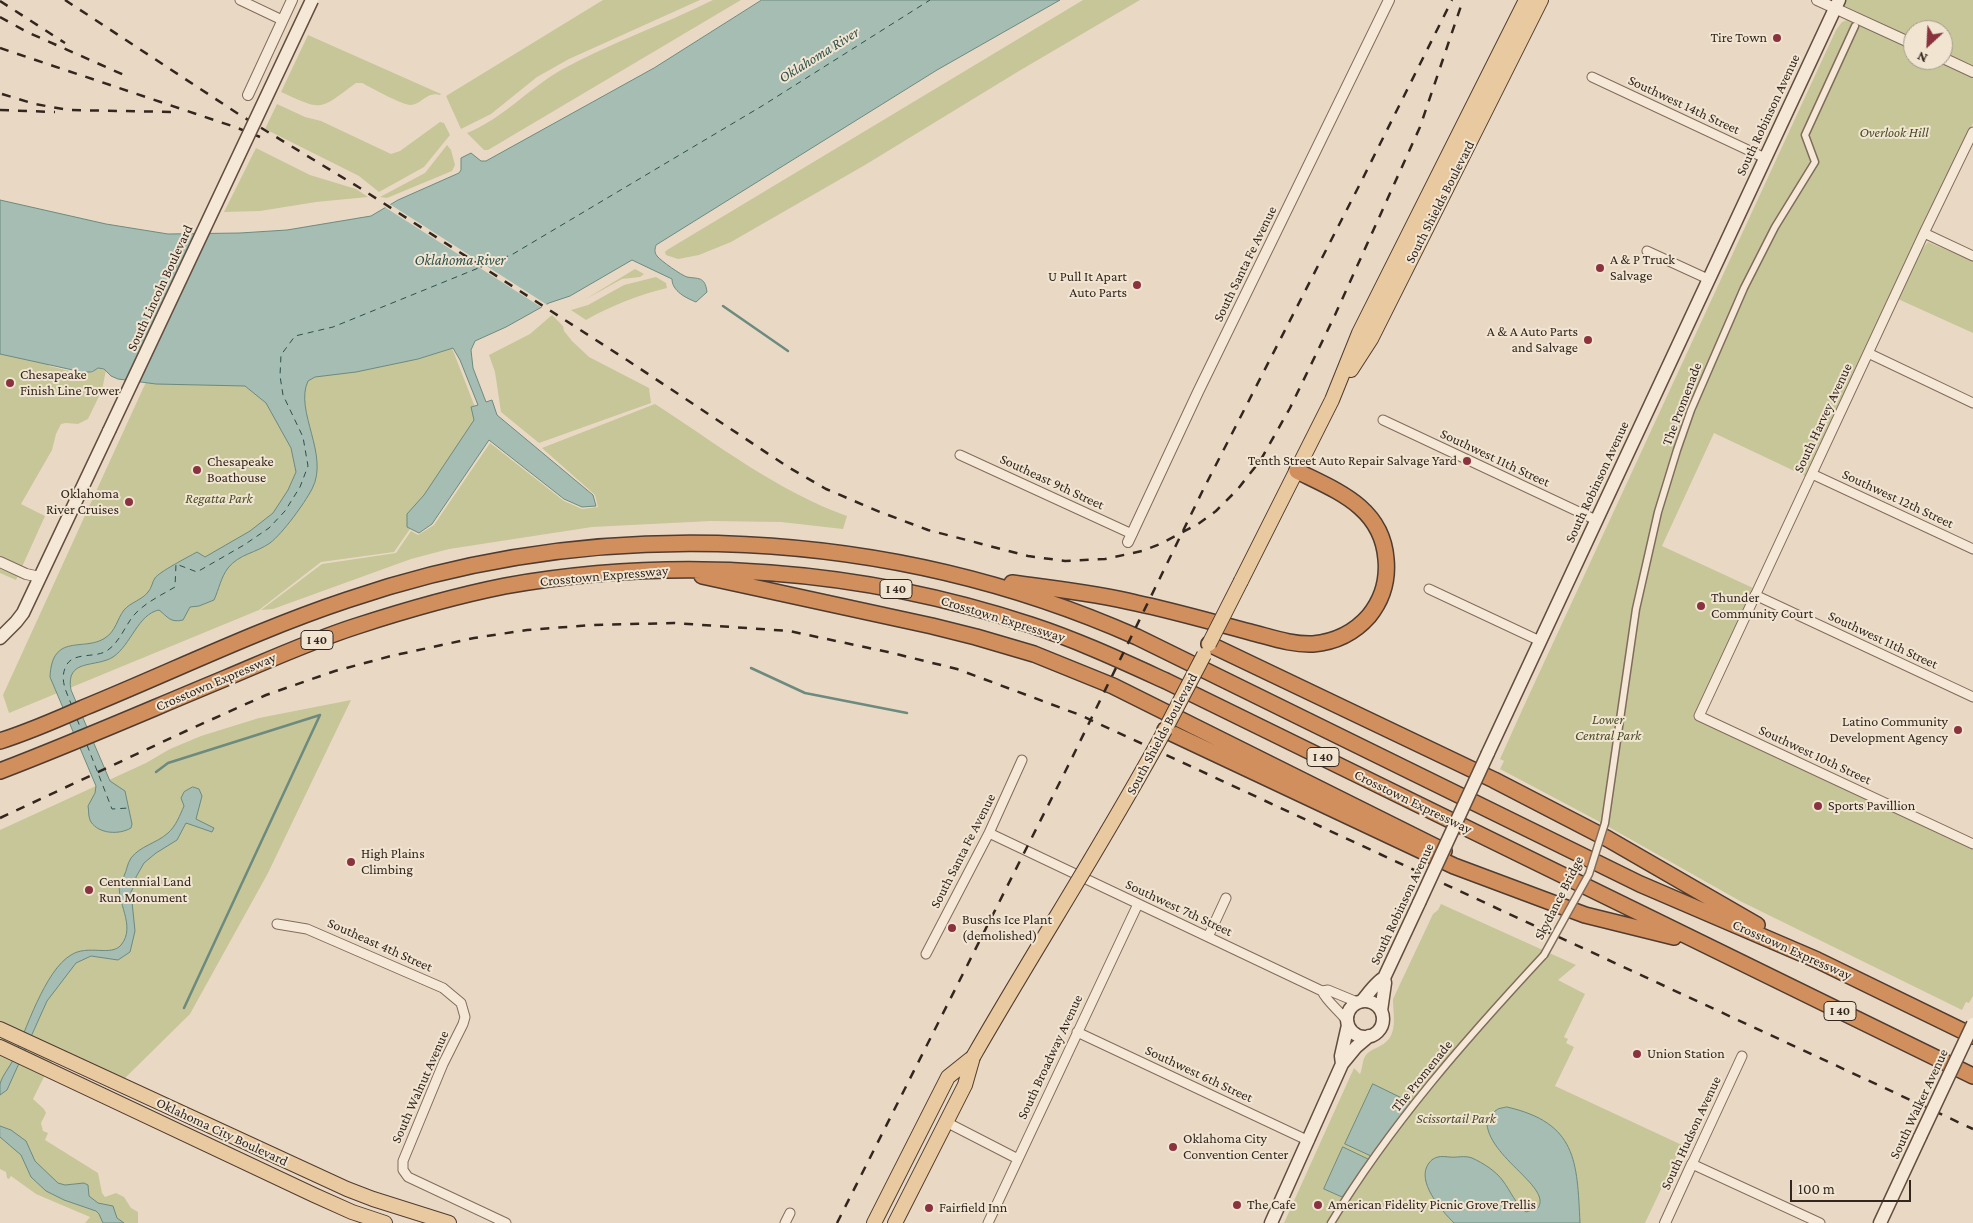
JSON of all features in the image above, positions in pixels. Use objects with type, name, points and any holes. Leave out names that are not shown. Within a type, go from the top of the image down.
[{"type":"highway","points":[[961,576],[1098,595],[1285,641],[1312,644],[1327,642],[1354,630],[1364,622],[1380,599],[1387,570],[1384,545],[1375,524],[1360,505],[1297,471]]},
{"type":"highway","name":"Crosstown Expressway","points":[[0,741],[104,700],[302,616],[348,599],[470,566],[543,554],[632,544],[708,543],[758,545],[803,548],[861,556],[961,576],[1052,604],[1130,634],[1640,884],[1817,960],[1973,1036]]},
{"type":"highway","points":[[673,570],[940,628],[1034,654],[1113,686],[1444,851]]},
{"type":"highway","name":"Crosstown Expressway","points":[[0,771],[53,751],[303,646],[353,627],[437,601],[504,586],[577,576],[673,570],[776,573],[869,584],[968,606],[1033,626],[1108,655],[1166,681],[1973,1076]]},
{"type":"highway","points":[[1209,644],[1494,780],[1596,833],[1817,960]]},
{"type":"highway","points":[[1167,727],[1454,866],[1585,915],[1705,945]]},
{"type":"highway","points":[[0,783],[53,751]]},
{"type":"main road","name":"South Lincoln Boulevard","points":[[0,638],[23,613],[312,0]]},
{"type":"main road","name":"South Shields Boulevard","points":[[895,1223],[965,1085],[974,1057],[1011,990],[1101,844],[1167,727],[1297,471],[1332,400],[1359,333],[1526,0]]},
{"type":"main road","name":"South Shields Boulevard","points":[[1332,400],[1371,339],[1541,0]]},
{"type":"main road","name":"South Robinson Avenue","points":[[1381,1011],[1384,978],[1837,4]]},
{"type":"main road","name":"South Robinson Avenue","points":[[1360,1002],[1379,980],[1384,978]]},
{"type":"main road","points":[[1271,1223],[1342,1064],[1356,1047],[1381,1027],[1381,1011],[1372,1002],[1360,1002],[1349,1009],[1341,1056],[1342,1064]]},
{"type":"main road","points":[[1347,1022],[1356,1035],[1369,1036]]},
{"type":"main road","name":"South Walker Avenue","points":[[1880,1223],[1973,1024]]},
{"type":"main road","name":"Oklahoma City Boulevard","points":[[0,1029],[346,1189],[373,1200],[448,1223]]},
{"type":"main road","name":"Oklahoma City Boulevard","points":[[0,1047],[314,1194],[385,1223]]},
{"type":"main road","name":"South Shields Boulevard","points":[[874,1223],[948,1077],[974,1057]]},
{"type":"main road","points":[[920,1130],[946,1122]]},
{"type":"street","points":[[240,0],[282,20]]},
{"type":"street","points":[[248,95],[292,0]]},
{"type":"street","name":"South Santa Fe Avenue","points":[[1130,538],[1198,392],[1389,0]]},
{"type":"street","points":[[1817,0],[1837,4],[1903,39]]},
{"type":"street","name":"The Promenade","points":[[1606,823],[1636,609],[1658,512],[1677,450],[1694,402],[1744,288],[1775,227],[1815,162],[1806,135],[1855,26]]},
{"type":"street","points":[[1953,63],[1973,72]]},
{"type":"street","name":"Southwest 14th Street","points":[[1592,77],[1765,158]]},
{"type":"street","name":"South Harvey Avenue","points":[[1699,716],[1973,132]]},
{"type":"street","points":[[1924,233],[1973,256]]},
{"type":"street","points":[[1647,251],[1708,279]]},
{"type":"street","points":[[1868,353],[1973,403]]},
{"type":"street","name":"Southwest 11th Street","points":[[1383,420],[1596,520]]},
{"type":"street","name":"Southeast 9th Street","points":[[960,455],[1130,538]]},
{"type":"street","name":"Southwest 12th Street","points":[[1812,474],[1973,549]]},
{"type":"street","points":[[0,562],[26,574],[40,577]]},
{"type":"street","points":[[1429,589],[1540,641]]},
{"type":"street","name":"Southwest 11th Street","points":[[1755,595],[1973,697]]},
{"type":"street","name":"Southwest 10th Street","points":[[1699,716],[1973,844]]},
{"type":"street","name":"South Santa Fe Avenue","points":[[926,954],[989,833],[1022,760]]},
{"type":"street","name":"Skydance Bridge","points":[[1544,955],[1589,874],[1606,823]]},
{"type":"street","name":"Southwest 7th Street","points":[[989,833],[1322,991],[1325,997],[1338,1008],[1347,1022]]},
{"type":"street","points":[[1208,937],[1226,898]]},
{"type":"street","name":"South Broadway Avenue","points":[[988,1223],[1138,904]]},
{"type":"street","name":"Southeast 4th Street","points":[[277,924],[307,929],[420,977],[449,992],[461,1003],[463,1008]]},
{"type":"street","name":"The Promenade","points":[[1330,1223],[1367,1168],[1415,1103],[1483,1021],[1544,955]]},
{"type":"street","points":[[1322,991],[1328,990],[1360,1002]]},
{"type":"street","name":"South Walnut Avenue","points":[[463,1008],[465,1017],[463,1024],[443,1064],[403,1161],[403,1170],[408,1177],[506,1223]]},
{"type":"street","name":"Southwest 6th Street","points":[[1077,1032],[1309,1141]]},
{"type":"street","name":"South Hudson Avenue","points":[[1665,1223],[1742,1056]]},
{"type":"street","points":[[946,1122],[1018,1158]]},
{"type":"street","points":[[1692,1164],[1820,1223]]},
{"type":"street","points":[[785,1223],[790,1213]]},
{"type":"green space","points":[[603,0],[700,0],[569,59],[537,77],[491,114],[461,129],[446,96]]},
{"type":"green space","points":[[713,0],[741,0],[488,150],[484,150],[467,133],[492,120],[561,70],[598,51]]},
{"type":"green space","points":[[1083,0],[1140,0],[865,165],[731,242],[699,255],[678,259],[666,255],[665,252],[667,250]]},
{"type":"green space","points":[[1832,0],[1973,0],[1973,67],[1953,57],[1953,20],[1903,20],[1903,33]]},
{"type":"green space","name":"Lower Central Park","points":[[1847,20],[1903,45],[1903,70],[1953,70],[1953,68],[1973,77],[1973,123],[1925,219],[1805,476],[1714,433],[1662,546],[1753,588],[1693,718],[1973,850],[1973,996],[1969,1003],[1966,1002],[1962,1010],[1740,901],[1600,822],[1500,769],[1504,761],[1500,759],[1523,708],[1836,30],[1842,22]]},
{"type":"green space","points":[[308,35],[441,94],[428,96],[411,105],[362,83],[356,83],[327,103],[313,105],[305,103],[281,92]]},
{"type":"green space","points":[[277,104],[305,117],[321,121],[391,154],[400,151],[440,122],[444,123],[450,135],[424,167],[379,192],[359,176],[265,129]]},
{"type":"green space","points":[[447,145],[451,150],[455,165],[452,171],[387,198],[380,197],[425,173]]},
{"type":"green space","points":[[256,148],[310,175],[356,189],[368,197],[316,202],[260,211],[224,212]]},
{"type":"green space","points":[[1928,242],[1973,261],[1973,333],[1898,299],[1919,253]]},
{"type":"green space","points":[[635,269],[644,274],[640,277],[622,279],[584,300]]},
{"type":"green space","points":[[656,277],[666,283],[667,288],[626,301],[586,320],[571,310],[588,305],[624,285]]},
{"type":"green space","points":[[552,315],[563,326],[564,331],[572,341],[589,357],[649,388],[651,403],[539,443],[501,412],[495,372],[489,355],[530,334]]},
{"type":"green space","points":[[0,344],[52,352],[49,366],[78,373],[85,371],[92,373],[97,368],[106,370],[102,390],[88,419],[78,424],[61,424],[52,450],[21,504],[45,516],[16,580],[0,573]]},
{"type":"green space","name":"Regatta Park","points":[[452,348],[482,425],[394,552],[321,562],[259,610],[9,713],[3,695],[146,382],[156,384],[418,359]]},
{"type":"green space","points":[[655,404],[748,466],[796,494],[847,516],[843,529],[781,522],[711,521],[592,527],[449,549],[411,559],[273,609],[261,610],[322,564],[396,553],[411,531],[418,535],[434,525],[490,443],[564,501],[582,509],[598,507],[595,495],[542,448]]},
{"type":"green space","points":[[351,700],[268,873],[190,1014],[124,1079],[58,1049],[33,1099],[46,1113],[41,1123],[43,1131],[48,1133],[45,1140],[98,1173],[102,1193],[105,1197],[116,1193],[124,1197],[131,1208],[138,1212],[138,1223],[85,1223],[90,1217],[36,1194],[11,1176],[9,1179],[7,1178],[6,1172],[0,1169],[0,830],[201,736],[259,718]]},
{"type":"green space","name":"Scissortail Park","points":[[1441,904],[1576,965],[1558,980],[1585,994],[1564,1037],[1568,1039],[1566,1043],[1574,1047],[1555,1086],[1682,1145],[1645,1223],[1284,1223],[1354,1068],[1360,1074],[1366,1055],[1386,1042],[1390,1037],[1394,1026],[1393,999],[1433,914]]},
{"type":"water","name":"Oklahoma River","points":[[762,0],[1060,0],[937,70],[656,245],[655,253],[663,261],[684,276],[698,278],[705,283],[707,292],[696,302],[677,290],[672,279],[632,260],[570,296],[549,303],[506,327],[475,341],[471,350],[473,368],[486,402],[492,400],[497,415],[593,495],[596,506],[582,507],[564,499],[489,440],[432,524],[419,533],[407,527],[407,514],[424,495],[474,420],[471,407],[478,405],[460,360],[453,348],[418,359],[356,372],[315,377],[308,381],[305,393],[305,406],[315,448],[316,476],[312,489],[287,525],[270,543],[232,563],[224,575],[214,600],[199,606],[190,607],[183,620],[179,621],[172,620],[159,610],[152,613],[145,617],[125,645],[113,657],[77,668],[73,673],[70,680],[71,690],[110,781],[125,791],[132,824],[131,828],[121,832],[104,831],[95,826],[90,820],[88,806],[95,793],[96,786],[50,677],[52,663],[56,654],[70,646],[97,642],[105,638],[112,632],[124,610],[146,595],[155,578],[162,572],[197,552],[205,557],[250,531],[273,513],[288,490],[296,472],[291,448],[266,403],[245,386],[156,384],[118,379],[111,376],[104,369],[98,368],[92,372],[82,372],[0,354],[0,200],[106,224],[168,234],[287,230],[371,216],[398,200],[459,173],[461,170],[461,158],[471,153],[481,161],[486,161],[654,68]]},
{"type":"water","points":[[193,787],[199,789],[202,796],[196,819],[214,828],[212,832],[186,823],[177,840],[144,863],[136,877],[136,882],[131,892],[135,931],[130,952],[118,960],[91,956],[76,963],[47,1001],[7,1090],[0,1095],[1,1081],[13,1060],[44,987],[53,974],[71,955],[78,952],[85,950],[111,950],[121,945],[127,930],[119,889],[129,862],[139,850],[171,830],[184,806],[181,798],[184,792]]},
{"type":"water","points":[[1373,1084],[1412,1103],[1371,1156],[1345,1144]]},
{"type":"water","points":[[1507,1107],[1530,1114],[1548,1123],[1560,1134],[1569,1148],[1577,1181],[1580,1223],[1454,1223],[1437,1203],[1425,1178],[1429,1163],[1435,1158],[1440,1157],[1466,1157],[1480,1162],[1497,1174],[1526,1212],[1538,1208],[1540,1199],[1536,1190],[1505,1157],[1488,1131],[1487,1117],[1498,1109]]},
{"type":"water","points":[[0,1126],[11,1130],[26,1141],[35,1161],[58,1183],[65,1185],[84,1183],[88,1185],[89,1196],[98,1203],[113,1206],[117,1218],[124,1223],[103,1223],[96,1211],[64,1200],[46,1191],[31,1177],[21,1155],[0,1137]]},
{"type":"water","points":[[1343,1147],[1370,1160],[1342,1197],[1324,1189]]},
{"type":"pier","points":[[388,203],[549,306],[544,309],[383,206]]},
{"type":"waterway","points":[[723,306],[788,351]]},
{"type":"waterway","points":[[751,668],[805,693],[907,713]]},
{"type":"waterway","points":[[156,772],[168,763],[320,715]]},
{"type":"waterway","points":[[184,1008],[320,715]]},
{"type":"ferry route","points":[[72,706],[63,676],[69,661],[74,658],[103,653],[108,650],[117,641],[139,610],[175,587],[176,564],[197,572],[244,545],[269,528],[285,511],[300,487],[308,466],[303,437],[283,395],[280,376],[281,355],[295,336],[333,327],[513,254],[762,106],[930,0]]},
{"type":"ferry route","points":[[77,719],[82,732]]},
{"type":"ferry route","points":[[87,745],[112,809],[129,808]]},
{"type":"railway","points":[[65,0],[240,115],[360,188],[627,360],[788,467],[826,489],[928,530],[1028,556],[1065,561],[1105,559],[1142,551],[1160,544],[1198,524],[1216,511],[1237,490],[1260,461],[1290,408],[1335,315],[1420,127],[1463,0]]},
{"type":"railway","points":[[837,1223],[1069,764],[1202,492],[1452,0]]},
{"type":"railway","points":[[0,1],[65,43]]},
{"type":"railway","points":[[0,17],[27,32],[124,75]]},
{"type":"railway","points":[[0,48],[260,137]]},
{"type":"railway","points":[[2,94],[35,104],[68,110],[175,112]]},
{"type":"railway","points":[[0,110],[55,112]]},
{"type":"railway","points":[[0,818],[266,695],[335,671],[391,656],[474,638],[527,630],[592,625],[674,623],[789,631],[957,669],[1080,715],[1973,1129]]},
{"type":"place","name":"Tire Town","points":[[1777,38]]},
{"type":"place","name":"A & P Truck Salvage","points":[[1600,268]]},
{"type":"place","name":"U Pull It Apart Auto Parts","points":[[1137,285]]},
{"type":"place","name":"A & A Auto Parts and Salvage","points":[[1588,340]]},
{"type":"place","name":"Chesapeake Finish Line Tower","points":[[10,383]]},
{"type":"place","name":"Tenth Street Auto Repair Salvage Yard","points":[[1467,461]]},
{"type":"place","name":"Chesapeake Boathouse","points":[[197,470]]},
{"type":"place","name":"Oklahoma River Cruises","points":[[129,502]]},
{"type":"place","name":"Thunder Community Court","points":[[1701,606]]},
{"type":"place","name":"Latino Community Development Agency","points":[[1958,730]]},
{"type":"place","name":"Sports Pavillion","points":[[1818,806]]},
{"type":"place","name":"High Plains Climbing","points":[[351,862]]},
{"type":"place","name":"Centennial Land Run Monument","points":[[89,890]]},
{"type":"place","name":"Buschs Ice Plant (demolished)","points":[[952,928]]},
{"type":"place","name":"Union Station","points":[[1637,1054]]},
{"type":"place","name":"Oklahoma City Convention Center","points":[[1173,1147]]},
{"type":"place","name":"The Cafe","points":[[1237,1205]]},
{"type":"place","name":"American Fidelity Picnic Grove Trellis","points":[[1318,1205]]},
{"type":"place","name":"Fairfield Inn","points":[[929,1208]]},
{"type":"park label","name":"Overlook Hill","points":[[1894,133]]}]
